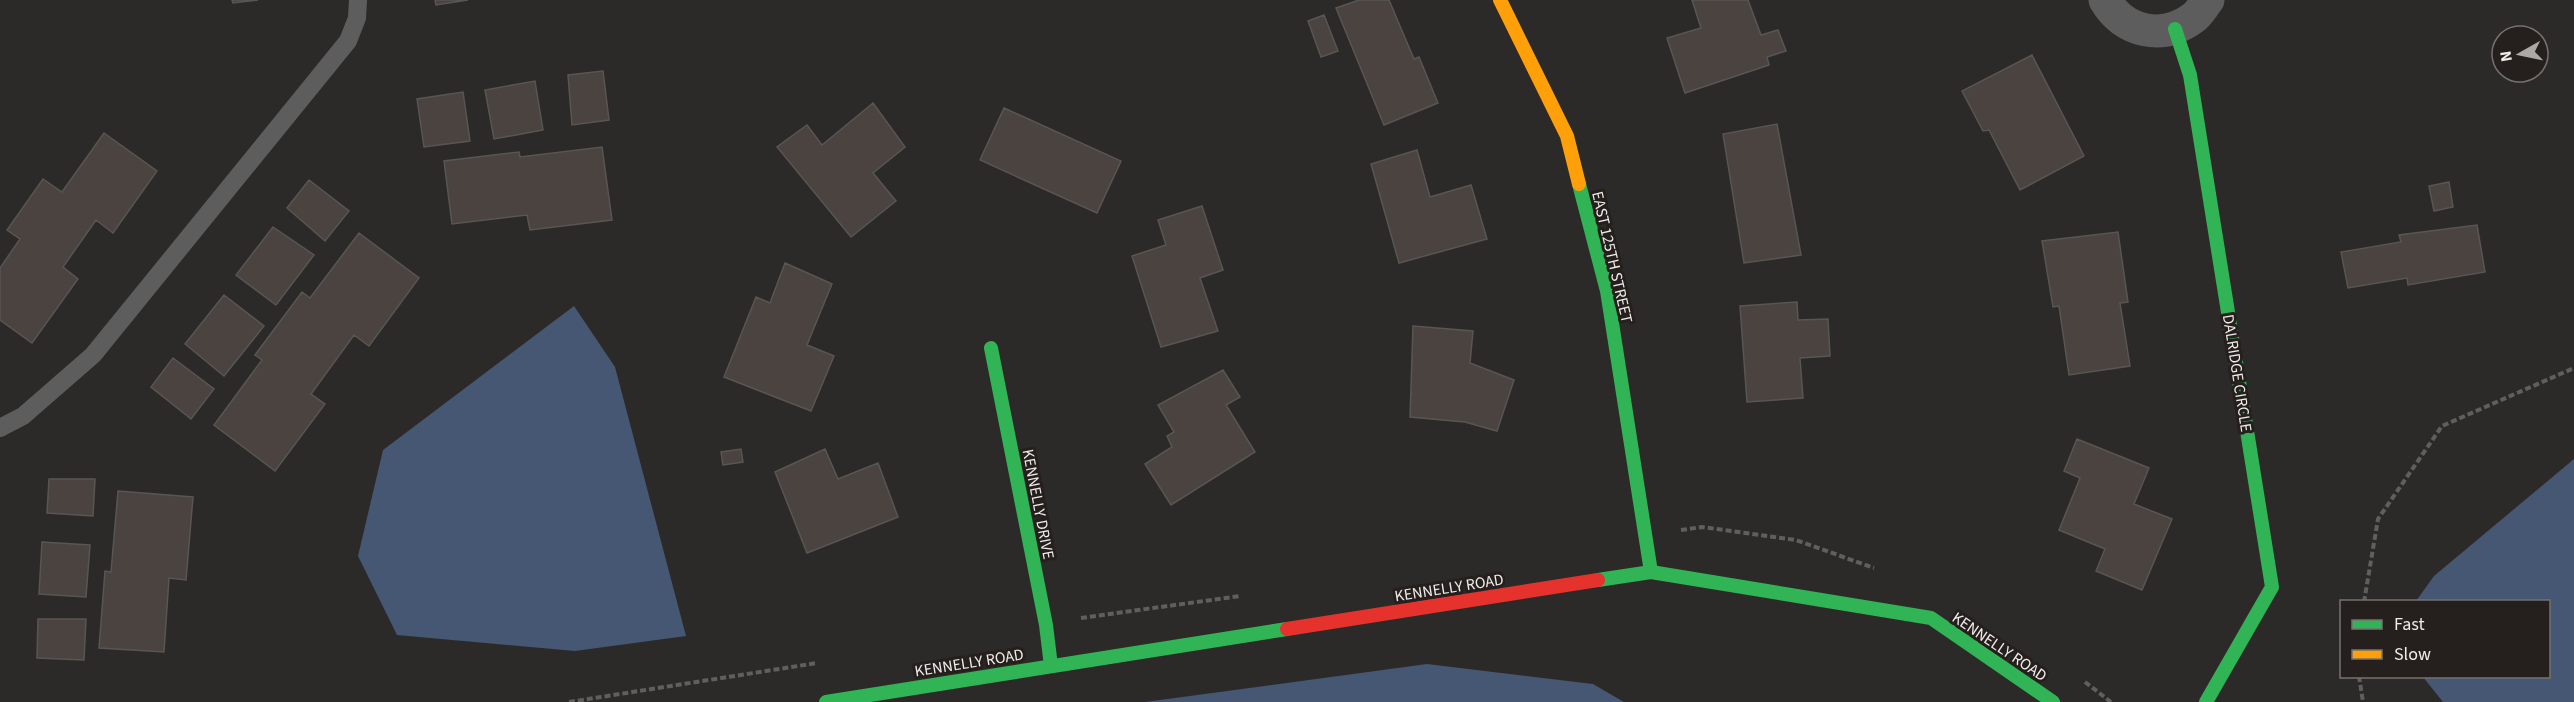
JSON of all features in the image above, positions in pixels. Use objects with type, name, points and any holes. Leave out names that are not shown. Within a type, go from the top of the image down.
[{"type":"street","name":"EAST 125TH STREET","points":[[1500,0],[1566,136],[1569,147],[1607,291],[1651,572]]},
{"type":"street","points":[[2105,0],[2112,12],[2131,26],[2153,32],[2175,29],[2195,17],[2208,0]]},
{"type":"street","name":"DALRIDGE CIRCLE","points":[[2175,29],[2190,75],[2272,587],[2206,702]]},
{"type":"street","name":"KENNELLY DRIVE","points":[[991,348],[1046,625],[1051,666]]},
{"type":"street","name":"KENNELLY ROAD","points":[[826,702],[1651,572],[1932,618],[2053,702]]},
{"type":"lane","points":[[0,428],[23,416],[93,355],[348,41],[357,18],[358,0]]},
{"type":"path","points":[[2364,600],[2378,519],[2442,426],[2574,368]]},
{"type":"path","points":[[2359,678],[2363,702]]},
{"type":"water","points":[[574,306],[615,367],[686,636],[575,651],[397,635],[358,556],[383,450]]},
{"type":"water","points":[[2574,459],[2574,702],[2443,702],[2424,678],[2550,678],[2550,600],[2417,600],[2434,576]]},
{"type":"water","points":[[1427,664],[1593,684],[1624,702],[1145,702]]},
{"type":"building","points":[[232,0],[258,0],[233,3]]},
{"type":"building","points":[[435,0],[468,0],[436,5]]},
{"type":"building","points":[[1359,0],[1389,0],[1414,59],[1419,57],[1438,103],[1384,125],[1336,8]]},
{"type":"building","points":[[1692,0],[1748,0],[1761,35],[1778,30],[1786,51],[1767,57],[1769,65],[1685,93],[1667,38],[1701,28]]},
{"type":"building","points":[[1324,15],[1338,51],[1321,57],[1308,21]]},
{"type":"building","points":[[2032,55],[2084,156],[2020,190],[1989,130],[1983,131],[1962,91]]},
{"type":"building","points":[[603,71],[609,120],[572,125],[568,75]]},
{"type":"building","points":[[535,81],[543,130],[494,139],[485,90]]},
{"type":"building","points":[[463,92],[470,141],[424,147],[417,99]]},
{"type":"building","points":[[873,103],[905,147],[873,173],[896,201],[851,237],[777,147],[807,125],[822,145]]},
{"type":"building","points":[[1004,108],[1121,161],[1097,213],[980,160]]},
{"type":"building","points":[[1777,124],[1801,255],[1744,263],[1723,134]]},
{"type":"building","points":[[104,133],[157,171],[113,233],[96,220],[63,267],[78,279],[32,343],[0,320],[0,268],[20,239],[7,230],[43,179],[62,192]]},
{"type":"building","points":[[602,147],[612,220],[530,230],[527,215],[452,224],[444,161],[519,152],[520,157]]},
{"type":"building","points":[[1417,150],[1430,197],[1471,185],[1487,239],[1399,263],[1371,164]]},
{"type":"building","points":[[309,180],[349,211],[325,241],[287,208]]},
{"type":"building","points":[[2449,182],[2453,207],[2434,211],[2429,186]]},
{"type":"building","points":[[1202,206],[1223,270],[1200,278],[1218,331],[1161,347],[1132,256],[1166,245],[1158,220]]},
{"type":"building","points":[[2477,225],[2485,272],[2408,285],[2407,278],[2348,288],[2341,252],[2401,242],[2399,235]]},
{"type":"building","points":[[273,227],[314,255],[276,305],[236,275]]},
{"type":"building","points":[[2118,232],[2128,302],[2120,303],[2130,366],[2069,375],[2059,306],[2053,307],[2042,241]]},
{"type":"building","points":[[359,233],[419,278],[369,346],[354,335],[311,394],[325,404],[275,471],[214,425],[262,360],[255,355],[302,292],[310,298]]},
{"type":"building","points":[[785,263],[832,284],[807,345],[834,356],[811,411],[724,377],[756,297],[770,303]]},
{"type":"building","points":[[224,295],[264,326],[224,376],[185,344]]},
{"type":"building","points":[[1797,302],[1798,320],[1828,319],[1830,356],[1800,358],[1803,398],[1747,402],[1740,306]]},
{"type":"building","points":[[1413,326],[1473,331],[1470,363],[1514,380],[1497,431],[1465,422],[1410,417]]},
{"type":"building","points":[[173,358],[214,389],[191,419],[151,387]]},
{"type":"building","points":[[1223,370],[1240,397],[1226,405],[1255,452],[1171,505],[1145,464],[1172,447],[1167,436],[1174,432],[1158,405]]},
{"type":"building","points":[[2077,439],[2149,468],[2134,504],[2172,519],[2142,590],[2096,571],[2105,549],[2059,530],[2080,478],[2064,471]]},
{"type":"building","points":[[741,449],[743,462],[723,465],[721,452]]},
{"type":"building","points":[[825,449],[838,479],[878,463],[898,517],[807,553],[775,472]]},
{"type":"building","points":[[49,479],[95,479],[93,516],[47,513]]},
{"type":"building","points":[[118,491],[193,497],[186,580],[169,578],[164,652],[99,648],[105,571],[111,572]]},
{"type":"building","points":[[42,542],[90,545],[86,597],[39,594]]},
{"type":"building","points":[[38,619],[86,619],[84,660],[37,658]]},
{"type":"traffic: fast","points":[[2175,29],[2190,75],[2272,587],[2206,702]]},
{"type":"traffic: fast","points":[[1579,184],[1607,291],[1651,572]]},
{"type":"traffic: fast","points":[[991,348],[1046,625],[1051,666]]},
{"type":"traffic: fast","points":[[1598,580],[1651,572],[1931,618],[2053,702]]},
{"type":"traffic: fast","points":[[826,702],[1287,629]]},
{"type":"traffic: slow","points":[[1500,0],[1567,136],[1579,184]]},
{"type":"traffic: jam","points":[[1287,629],[1598,580]]}]
